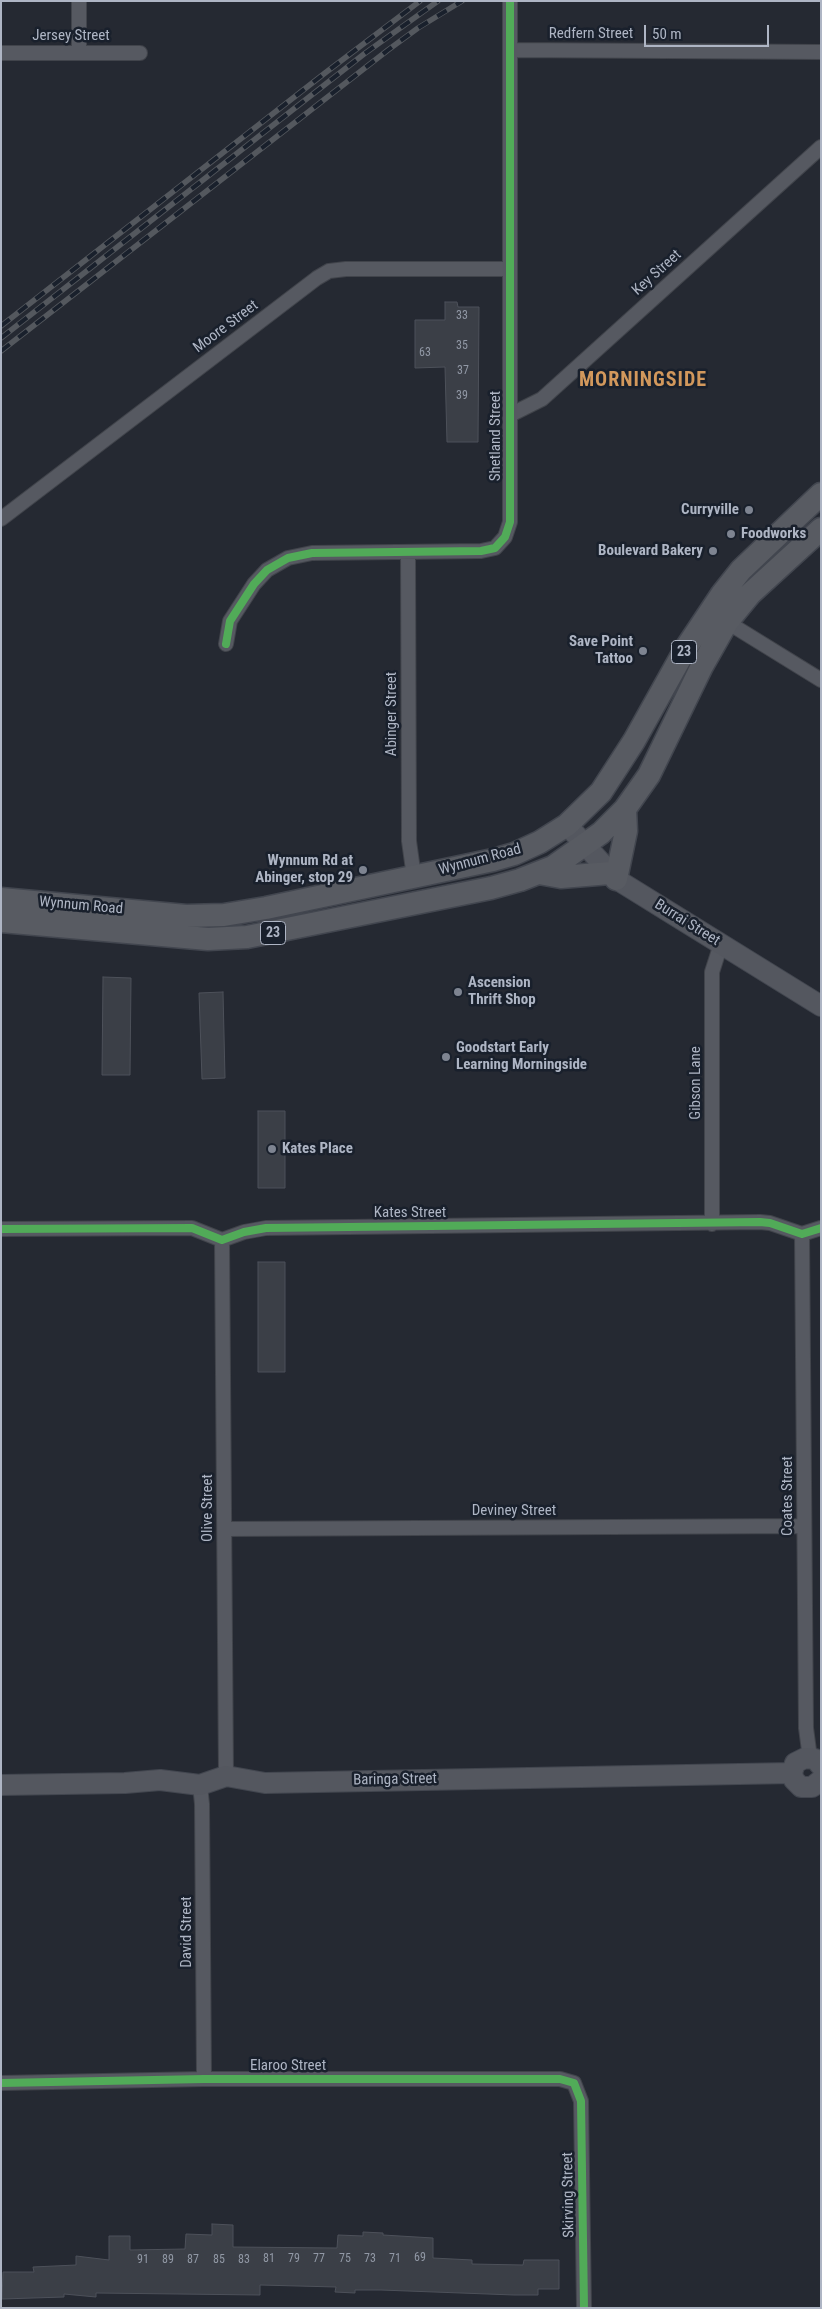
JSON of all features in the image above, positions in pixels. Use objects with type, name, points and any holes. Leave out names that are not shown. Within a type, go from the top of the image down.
[{"type":"main road","name":"Wynnum Road","points":[[1,898],[186,916],[224,915],[414,877],[514,854],[540,842],[567,825],[588,807],[616,772],[704,620],[741,570],[821,494]]},
{"type":"main road","points":[[756,554],[764,557],[776,554],[821,512]]},
{"type":"main road","name":"Wynnum Road","points":[[1,921],[208,939],[247,937],[491,888],[539,873],[585,846],[608,828],[626,809],[649,776],[702,666],[727,622],[750,594],[821,529]]},
{"type":"main road","points":[[539,873],[561,877],[613,876],[626,831],[626,809]]},
{"type":"street","points":[[79,1],[79,53]]},
{"type":"street","name":"Shetland Street","points":[[226,644],[230,620],[254,584],[267,570],[288,558],[312,553],[482,551],[495,548],[505,537],[510,522],[510,1]]},
{"type":"street","name":"Redfern Street","points":[[510,50],[821,52]]},
{"type":"street","name":"Jersey Street","points":[[1,53],[140,52]]},
{"type":"street","name":"Key Street","points":[[510,416],[542,399],[821,147]]},
{"type":"street","name":"Moore Street","points":[[1,519],[317,278],[329,271],[346,269],[509,268]]},
{"type":"street","name":"Abinger Street","points":[[408,552],[409,841],[414,877]]},
{"type":"street","points":[[727,622],[821,680]]},
{"type":"street","name":"Burrai Street","points":[[567,825],[613,876],[821,1006]]},
{"type":"street","name":"Gibson Lane","points":[[712,1224],[712,972],[713,961],[721,944]]},
{"type":"street","name":"Kates Street","points":[[222,1240],[244,1232],[266,1228],[770,1223],[802,1234]]},
{"type":"street","points":[[1,1229],[192,1228],[222,1240]]},
{"type":"street","points":[[802,1234],[821,1228]]},
{"type":"street","name":"Coates Street","points":[[802,1234],[806,1728],[815,1762]]},
{"type":"street","name":"Olive Street","points":[[222,1240],[226,1776]]},
{"type":"street","name":"Deviney Street","points":[[225,1529],[804,1526]]},
{"type":"street","points":[[815,1762],[799,1759],[793,1768],[794,1780],[801,1787],[812,1787],[821,1780]]},
{"type":"street","name":"Baringa Street","points":[[1,1785],[126,1783],[160,1780],[200,1785],[226,1776],[265,1783],[792,1773]]},
{"type":"street","name":"David Street","points":[[200,1785],[202,1804],[204,2080]]},
{"type":"street","name":"Elaroo Street","points":[[1,2084],[204,2080],[560,2079],[574,2083]]},
{"type":"street","name":"Skirving Street","points":[[574,2083],[581,2101],[584,2308]]},
{"type":"building","points":[[445,302],[457,302],[458,307],[479,307],[478,442],[447,442],[445,367],[415,368],[415,320],[445,320]]},
{"type":"building","points":[[103,977],[131,978],[130,1075],[102,1075]]},
{"type":"building","points":[[223,992],[225,1078],[202,1079],[199,993]]},
{"type":"building","name":"Kates Place","points":[[258,1111],[285,1111],[285,1188],[258,1188]]},
{"type":"building","points":[[258,1262],[285,1262],[285,1372],[258,1372]]},
{"type":"building","points":[[212,2224],[233,2225],[233,2247],[337,2248],[338,2235],[363,2236],[363,2232],[433,2238],[433,2258],[472,2260],[472,2264],[523,2265],[524,2260],[559,2260],[559,2289],[538,2289],[538,2295],[381,2290],[355,2290],[355,2293],[335,2292],[336,2287],[260,2285],[260,2295],[96,2293],[96,2297],[64,2294],[64,2297],[2,2299],[3,2272],[34,2272],[33,2267],[76,2265],[76,2256],[109,2260],[109,2236],[130,2236],[130,2250],[185,2249],[186,2234],[212,2235]]},
{"type":"railway","points":[[1,326],[420,1]]},
{"type":"railway","points":[[1,338],[364,54],[438,1]]},
{"type":"railway","points":[[1,351],[388,50],[418,28],[462,1]]},
{"type":"cycle path","points":[[226,644],[230,621],[254,584],[267,570],[288,558],[312,553],[481,551],[495,548],[505,537],[510,522],[510,1]]},
{"type":"cycle path","points":[[1,1229],[192,1228],[222,1240],[244,1232],[266,1228],[760,1222],[770,1223],[802,1234],[821,1228]]},
{"type":"cycle path","points":[[1,2083],[204,2079],[560,2079],[574,2083],[581,2101],[584,2308]]},
{"type":"place","name":"Curryville","points":[[749,510]]},
{"type":"place","name":"Foodworks","points":[[731,534]]},
{"type":"place","name":"Boulevard Bakery","points":[[713,551]]},
{"type":"place","name":"Save Point Tattoo","points":[[643,651]]},
{"type":"place","name":"Wynnum Rd at Abinger, stop 29","points":[[363,870]]},
{"type":"place","name":"Ascension Thrift Shop","points":[[458,992]]},
{"type":"place","name":"Goodstart Early Learning Morningside","points":[[446,1057]]},
{"type":"place","name":"Kates Place","points":[[272,1149]]},
{"type":"district","name":"MORNINGSIDE","points":[[643,381]]}]
